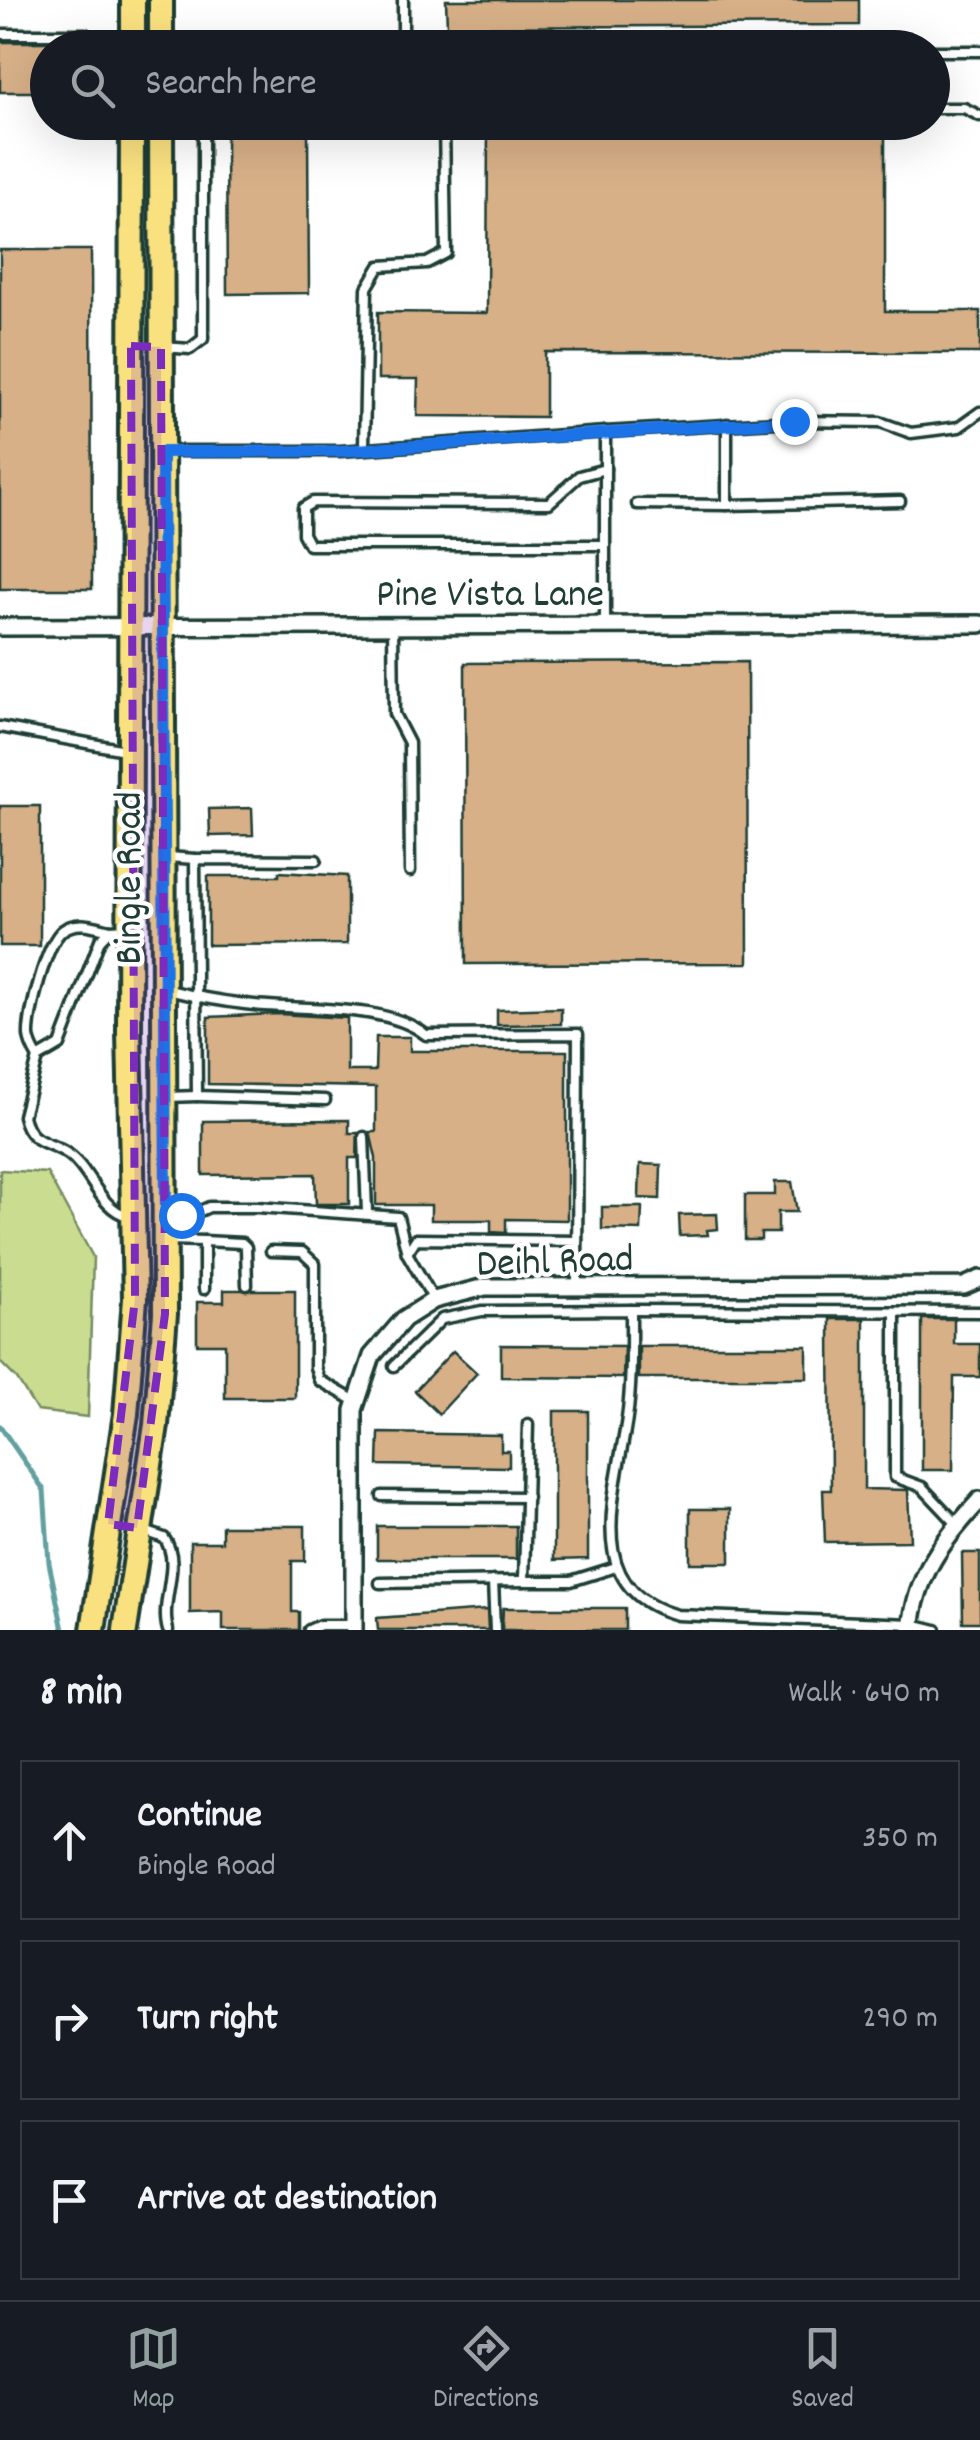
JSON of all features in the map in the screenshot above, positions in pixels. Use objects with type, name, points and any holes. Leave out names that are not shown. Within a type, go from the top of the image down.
[{"type":"main road","points":[[132,0],[132,30]]},
{"type":"main road","points":[[161,0],[161,30]]},
{"type":"main road","name":"Bingle Road","points":[[94,1619],[130,1376],[136,1216],[120,929],[130,751],[132,140]]},
{"type":"main road","name":"Bingle Road","points":[[125,1624],[162,1372],[162,1240],[166,1215],[162,140]]},
{"type":"main road","points":[[131,346],[161,346]]},
{"type":"main road","points":[[120,929],[164,928]]},
{"type":"main road","points":[[136,1216],[166,1215]]},
{"type":"main road","points":[[108,1524],[138,1528]]},
{"type":"street","name":"Pine Vista Lane","points":[[0,627],[980,624]]},
{"type":"street","name":"Deihl Road","points":[[354,1628],[357,1402],[372,1356],[404,1319],[434,1300],[484,1287],[964,1286],[980,1279]]},
{"type":"street","points":[[912,1627],[921,1577],[938,1546],[980,1500]]},
{"type":"lane","points":[[403,0],[403,30]]},
{"type":"lane","points":[[0,34],[30,34]]},
{"type":"lane","points":[[950,51],[980,51]]},
{"type":"lane","points":[[950,108],[964,108],[980,116]]},
{"type":"lane","points":[[161,346],[190,349],[203,339],[203,140]]},
{"type":"lane","points":[[364,446],[366,288],[380,266],[427,264],[446,253],[444,140]]},
{"type":"lane","points":[[162,452],[340,451],[364,446],[727,424],[880,422],[910,434],[959,427],[980,412]]},
{"type":"lane","points":[[727,424],[728,504]]},
{"type":"lane","points":[[605,432],[605,624]]},
{"type":"lane","points":[[604,468],[579,476],[548,503],[313,502],[303,508],[302,522],[310,545],[604,544]]},
{"type":"lane","points":[[637,504],[900,501]]},
{"type":"lane","points":[[393,624],[394,714],[408,743],[410,872]]},
{"type":"lane","points":[[0,726],[130,751]]},
{"type":"lane","points":[[164,857],[316,860]]},
{"type":"lane","points":[[195,859],[197,1096]]},
{"type":"lane","points":[[120,929],[84,924],[66,928],[52,941],[30,1026],[30,1042],[38,1058],[23,1116],[32,1136],[70,1156],[116,1212],[136,1216]]},
{"type":"lane","points":[[38,1058],[60,1045],[91,958],[120,929]]},
{"type":"lane","points":[[164,989],[198,997],[340,1008],[406,1023],[426,1035],[578,1034],[576,1288]]},
{"type":"lane","points":[[163,1097],[324,1100]]},
{"type":"lane","points":[[364,1136],[367,1212]]},
{"type":"lane","points":[[166,1215],[191,1214],[210,1206],[367,1212],[398,1217],[407,1253],[434,1300]]},
{"type":"lane","points":[[162,1240],[242,1242],[246,1247],[247,1286]]},
{"type":"lane","points":[[407,1253],[416,1240],[577,1240]]},
{"type":"lane","points":[[204,1241],[204,1288]]},
{"type":"lane","points":[[271,1251],[302,1252],[315,1264],[314,1367],[319,1380],[357,1402]]},
{"type":"lane","points":[[631,1310],[627,1420],[614,1472],[612,1550],[616,1566],[638,1598],[652,1609],[677,1616],[936,1630]]},
{"type":"lane","points":[[394,1366],[442,1318],[482,1312],[980,1312]]},
{"type":"lane","points":[[895,1312],[895,1477],[922,1487],[958,1524]]},
{"type":"lane","points":[[524,1581],[528,1424]]},
{"type":"lane","points":[[382,1496],[527,1496]]},
{"type":"lane","points":[[138,1528],[164,1538],[171,1552],[164,1608],[168,1630]]},
{"type":"lane","points":[[380,1583],[571,1581],[616,1566]]},
{"type":"lane","points":[[493,1581],[495,1630]]},
{"type":"lane","points":[[310,1630],[320,1625],[354,1628]]},
{"type":"highlighted area","points":[[131,346],[161,347],[165,1314],[137,1528],[108,1524],[135,1299]]},
{"type":"green space","points":[[0,1170],[47,1173],[93,1257],[88,1417],[37,1411],[17,1379],[0,1362]]},
{"type":"building","points":[[446,0],[859,0],[859,25],[447,27]]},
{"type":"building","points":[[0,42],[30,42],[30,92],[0,92]]},
{"type":"building","points":[[226,140],[308,140],[309,293],[227,294]]},
{"type":"building","points":[[488,140],[885,140],[885,311],[980,311],[980,353],[545,352],[545,417],[417,416],[418,379],[378,379],[378,312],[487,313]]},
{"type":"building","points":[[0,250],[91,250],[92,589],[0,589]]},
{"type":"building","points":[[747,662],[748,963],[466,964],[465,663]]},
{"type":"building","points":[[0,806],[40,806],[40,946],[0,946]]},
{"type":"building","points":[[252,808],[253,835],[210,836],[209,809]]},
{"type":"building","points":[[279,872],[347,876],[347,944],[208,945],[208,876],[279,876]]},
{"type":"building","points":[[561,1008],[561,1024],[497,1025],[497,1010]]},
{"type":"building","points":[[279,1014],[347,1018],[347,1071],[375,1071],[376,1037],[410,1037],[410,1051],[567,1051],[567,1220],[506,1219],[506,1233],[491,1232],[491,1220],[431,1220],[431,1205],[376,1205],[376,1158],[370,1132],[376,1132],[376,1087],[208,1084],[208,1017]]},
{"type":"building","points":[[349,1120],[349,1133],[358,1133],[357,1158],[349,1158],[349,1204],[316,1204],[315,1174],[203,1175],[203,1121]]},
{"type":"building","points":[[640,1164],[661,1165],[660,1199],[639,1198]]},
{"type":"building","points":[[775,1182],[792,1182],[797,1212],[778,1212],[778,1233],[761,1233],[761,1240],[745,1240],[745,1195],[775,1195]]},
{"type":"building","points":[[602,1207],[642,1207],[641,1230],[602,1229]]},
{"type":"building","points":[[717,1214],[718,1229],[707,1230],[708,1235],[680,1236],[679,1215]]},
{"type":"building","points":[[224,1290],[295,1290],[295,1398],[225,1398],[225,1344],[197,1344],[197,1302],[224,1302]]},
{"type":"building","points":[[830,1319],[864,1319],[864,1489],[908,1490],[910,1541],[825,1542],[823,1490],[831,1490]]},
{"type":"building","points":[[922,1319],[954,1319],[954,1344],[980,1344],[980,1377],[954,1377],[953,1470],[922,1470]]},
{"type":"building","points":[[501,1345],[624,1346],[623,1378],[501,1377]]},
{"type":"building","points":[[639,1346],[807,1346],[807,1378],[639,1378]]},
{"type":"building","points":[[453,1351],[477,1373],[439,1414],[415,1391]]},
{"type":"building","points":[[554,1411],[588,1411],[588,1559],[554,1560]]},
{"type":"building","points":[[379,1433],[501,1435],[501,1451],[509,1451],[509,1467],[378,1465]]},
{"type":"building","points":[[690,1509],[730,1509],[730,1563],[690,1563]]},
{"type":"building","points":[[222,1526],[305,1526],[305,1561],[292,1561],[292,1612],[299,1612],[299,1630],[223,1630],[223,1612],[190,1613],[190,1542],[222,1542]]},
{"type":"building","points":[[377,1526],[516,1526],[516,1559],[377,1559]]},
{"type":"building","points":[[962,1553],[980,1553],[980,1622],[963,1622]]},
{"type":"building","points":[[503,1608],[625,1608],[625,1630],[502,1630]]},
{"type":"building","points":[[487,1610],[488,1630],[378,1630],[377,1618]]},
{"type":"waterway","points":[[0,1426],[44,1490],[49,1563],[63,1630]]},
{"type":"route","points":[[181,1215],[166,1215],[163,1097],[162,452],[340,451],[364,446],[794,421]]}]
